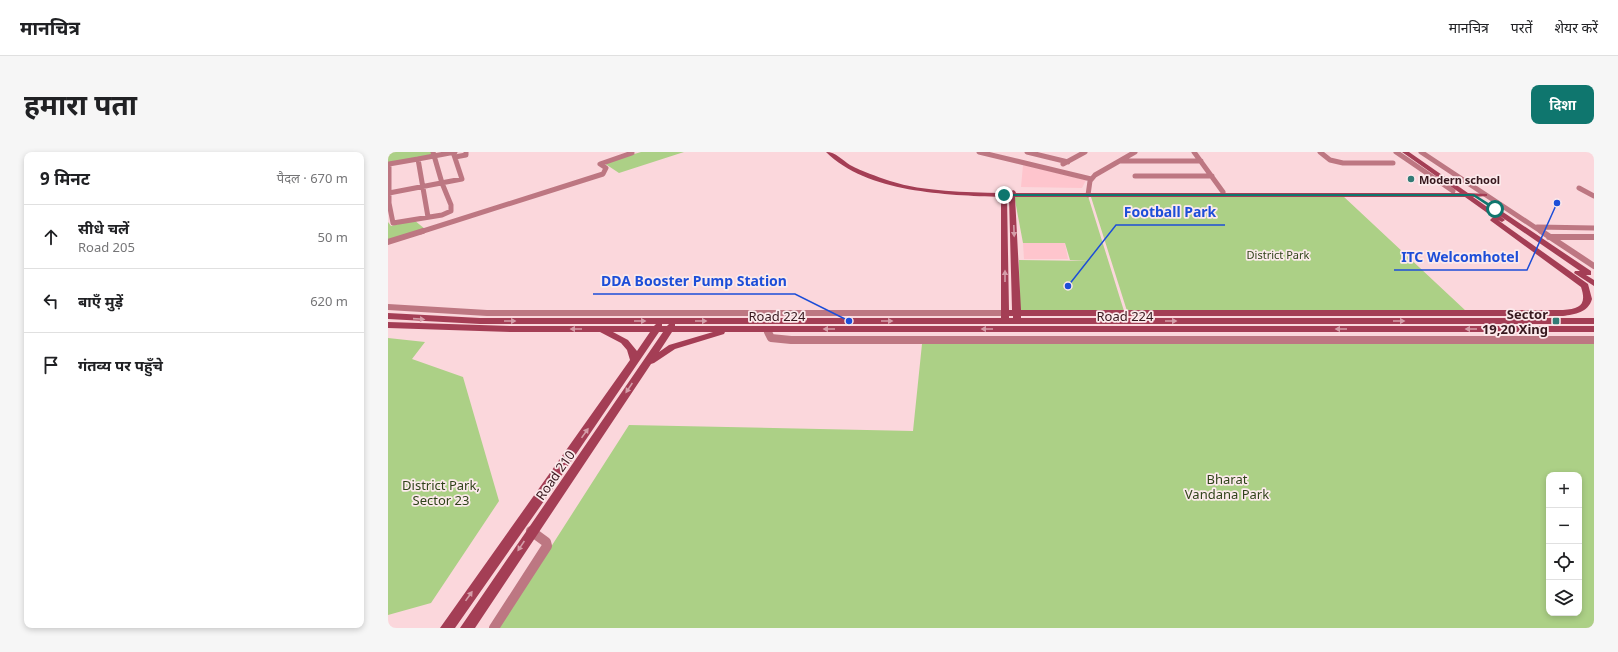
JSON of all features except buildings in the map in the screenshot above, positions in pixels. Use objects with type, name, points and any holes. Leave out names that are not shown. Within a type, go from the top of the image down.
[{"type":"main road","points":[[829,152],[844,165],[854,170],[899,184],[954,192],[1468,193]]},
{"type":"main road","points":[[837,152],[851,163],[861,168],[879,175],[905,182],[957,189],[1009,193]]},
{"type":"main road","points":[[1405,152],[1525,229],[1594,277]]},
{"type":"main road","points":[[1009,193],[1005,321],[1563,313],[1577,312],[1587,308],[1591,303],[1591,296],[1590,292],[1585,286],[1495,219],[1468,193],[1412,152]]},
{"type":"main road","points":[[1009,193],[1018,321]]},
{"type":"main road","points":[[1088,193],[1468,193]]},
{"type":"main road","points":[[1495,219],[1594,284]]},
{"type":"main road","points":[[1576,321],[1594,312]]},
{"type":"main road","points":[[388,316],[472,321],[666,325]]},
{"type":"main road","name":"Road 224","points":[[666,325],[734,329],[865,329],[1005,321]]},
{"type":"main road","name":"Road 224","points":[[666,325],[1005,321],[1594,321]]},
{"type":"main road","name":"Road 224","points":[[1018,321],[1594,329]]},
{"type":"main road","points":[[388,325],[464,328],[594,329],[666,325]]},
{"type":"main road","name":"Road 210","points":[[447,628],[635,361],[666,325]]},
{"type":"main road","name":"Road 210","points":[[467,628],[531,531],[645,365],[666,325]]},
{"type":"main road","points":[[594,329],[617,336],[625,342],[634,351],[635,361]]},
{"type":"main road","points":[[645,365],[672,347],[734,329]]},
{"type":"street","points":[[434,154],[442,183],[452,209],[449,213],[392,223],[388,200],[389,164],[418,159],[434,154],[467,154],[466,152]]},
{"type":"street","points":[[388,242],[603,174],[606,168],[600,164],[634,152]]},
{"type":"street","points":[[979,152],[1091,179]]},
{"type":"street","points":[[998,157],[1008,152]]},
{"type":"street","points":[[1027,152],[1068,162]]},
{"type":"street","points":[[1075,152],[1084,153]]},
{"type":"street","points":[[1088,193],[1091,179],[1095,175],[1135,152]]},
{"type":"street","points":[[1194,152],[1223,192]]},
{"type":"street","points":[[1320,152],[1330,160],[1343,163],[1393,163]]},
{"type":"street","points":[[1396,152],[1468,193],[1542,231],[1594,266]]},
{"type":"street","points":[[1421,152],[1468,193]]},
{"type":"street","points":[[1053,170],[1084,153]]},
{"type":"street","points":[[389,193],[463,178],[455,154]]},
{"type":"street","points":[[418,159],[428,217]]},
{"type":"street","points":[[1120,161],[1151,169],[1212,176]]},
{"type":"street","points":[[1135,176],[1151,169],[1201,161]]},
{"type":"street","points":[[1579,188],[1594,196]]},
{"type":"street","points":[[419,219],[426,230]]},
{"type":"street","points":[[1525,229],[1535,227],[1594,228]]},
{"type":"street","points":[[1525,229],[1542,231],[1594,231]]},
{"type":"street","points":[[1536,237],[1594,237]]},
{"type":"street","points":[[388,306],[487,313],[1005,321]]},
{"type":"street","points":[[768,329],[768,333],[771,338],[779,340],[1594,340]]},
{"type":"street","points":[[862,340],[865,329]]},
{"type":"street","points":[[494,628],[547,546],[546,542],[531,531]]},
{"type":"shaded area","points":[[1023,165],[1086,180],[1082,188],[1021,187]]},
{"type":"shaded area","points":[[1023,243],[1065,243],[1068,259],[1024,259]]},
{"type":"green space","points":[[388,152],[433,152],[435,156],[388,166]]},
{"type":"green space","points":[[641,152],[684,152],[619,173],[604,163]]},
{"type":"green space","points":[[1014,195],[1088,196],[1124,311],[1020,311],[1019,260],[1090,261],[1070,260],[1065,243],[1023,243]]},
{"type":"green space","name":"District Park","points":[[1343,196],[1466,311],[1127,311],[1091,197]]},
{"type":"green space","points":[[414,220],[425,229],[388,240],[388,222],[391,226]]},
{"type":"green space","name":"District Park, Sector 23","points":[[388,338],[425,342],[412,359],[463,377],[499,501],[431,603],[388,615]]},
{"type":"green space","name":"Bharat Vandana Park","points":[[1594,343],[1594,628],[499,628],[629,425],[913,431],[922,344]]},
{"type":"place","name":"Modern school","points":[[1411,179]]},
{"type":"place","name":"ITC Welcomhotel","points":[[1557,203]]},
{"type":"place","name":"Football Park","points":[[1068,286]]},
{"type":"place","name":"DDA Booster Pump Station","points":[[849,321]]},
{"type":"place","name":"Sector 19,20 Xing","points":[[1556,321]]},
{"type":"route","points":[[1004,195],[1474,195],[1495,209]]}]
